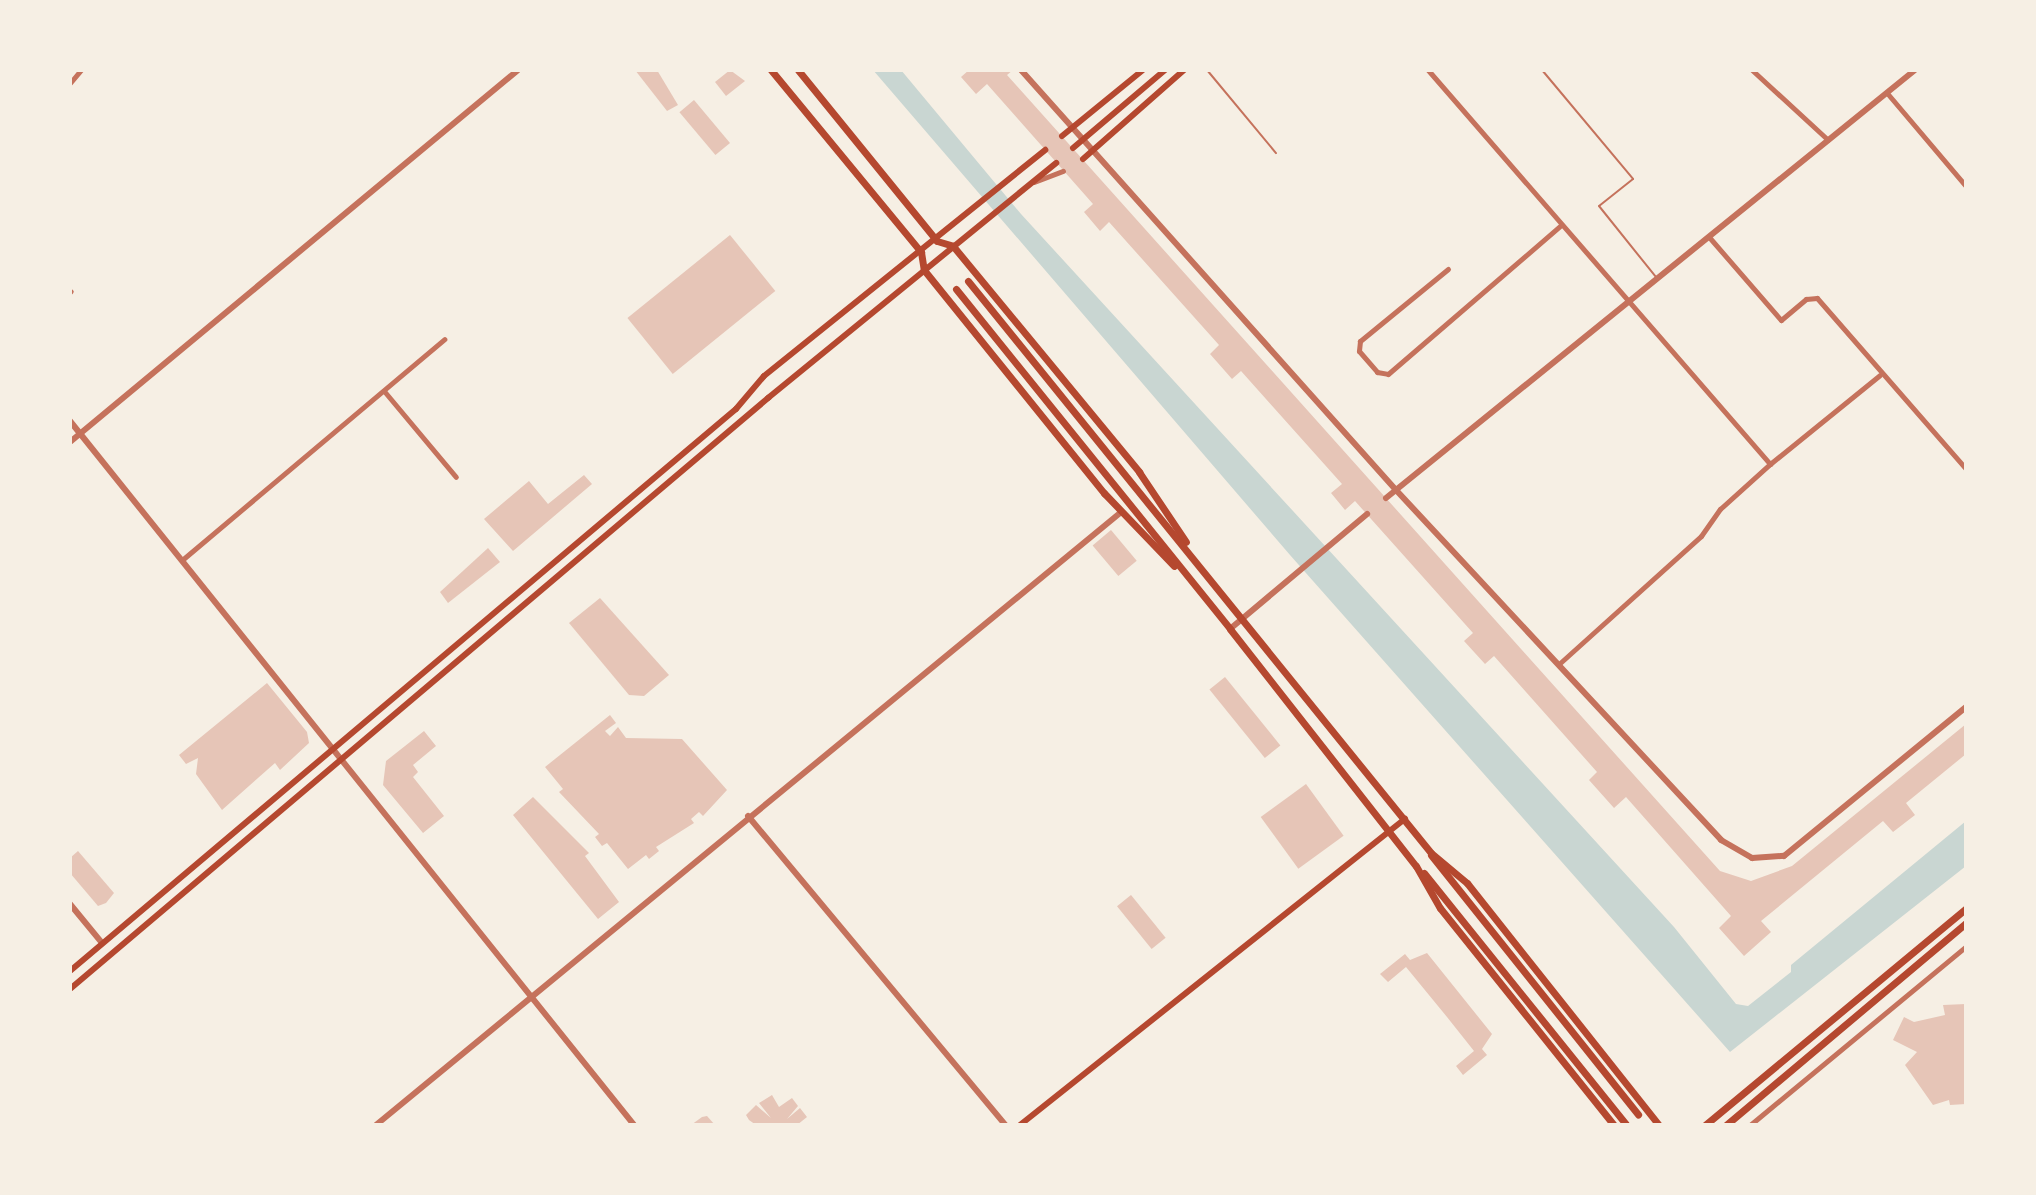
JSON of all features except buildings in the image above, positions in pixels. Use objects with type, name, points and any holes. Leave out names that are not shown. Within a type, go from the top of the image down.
[{"type":"main road","points":[[771,70],[921,252],[924,270],[1120,513],[1201,592]]},
{"type":"main road","points":[[798,70],[937,241],[953,246],[1139,472],[1211,580]]},
{"type":"main road","points":[[1062,136],[1143,70]]},
{"type":"main road","points":[[1073,148],[1165,70]]},
{"type":"main road","points":[[1083,159],[1184,70]]},
{"type":"main road","points":[[70,971],[736,409],[764,376],[937,241],[1045,150]]},
{"type":"main road","points":[[70,989],[924,270],[1056,163]]},
{"type":"main road","points":[[968,281],[1244,617],[1638,1114]]},
{"type":"main road","points":[[956,289],[1626,1124]]},
{"type":"main road","points":[[1020,1125],[1405,819]]},
{"type":"main road","points":[[1431,853],[1467,883],[1659,1125]]},
{"type":"main road","points":[[1416,866],[1440,908],[1614,1125]]},
{"type":"main road","points":[[1705,1125],[1966,908]]},
{"type":"main road","points":[[1726,1125],[1966,923]]},
{"type":"main road","points":[[1649,1113],[1650,1125]]},
{"type":"street","points":[[70,83],[81,70]]},
{"type":"street","points":[[70,442],[518,70]]},
{"type":"street","points":[[1021,70],[1396,490],[1560,663],[1721,840],[1752,858],[1784,856],[1966,707]]},
{"type":"street","points":[[1428,70],[1626,303],[1770,464]]},
{"type":"street","points":[[1752,70],[1828,140]]},
{"type":"street","points":[[1386,498],[1915,70]]},
{"type":"street","points":[[1887,93],[1966,186]]},
{"type":"street","points":[[1025,186],[1063,171]]},
{"type":"street","points":[[1448,269],[1360,341],[1359,351],[1377,372],[1388,374],[1560,226]]},
{"type":"street","points":[[1709,237],[1781,320],[1806,299],[1817,298],[1880,375],[1966,469]]},
{"type":"street","points":[[182,560],[444,339]]},
{"type":"street","points":[[1560,663],[1701,536],[1720,509],[1770,464],[1880,375]]},
{"type":"street","points":[[384,391],[456,477]]},
{"type":"street","points":[[70,421],[344,758],[634,1125]]},
{"type":"street","points":[[376,1125],[1120,513]]},
{"type":"street","points":[[1230,629],[1367,514]]},
{"type":"street","points":[[748,816],[1005,1125]]},
{"type":"street","points":[[70,904],[102,943]]},
{"type":"street","points":[[1750,1125],[1966,946]]},
{"type":"lane","points":[[1207,70],[1276,153]]},
{"type":"lane","points":[[1542,70],[1633,179],[1599,206],[1658,278]]},
{"type":"shaded area","points":[[873,70],[901,70],[1021,214],[1674,927],[1736,1004],[1748,1006],[1791,972],[1791,965],[1966,821],[1966,866],[1730,1052],[1290,555]]}]
